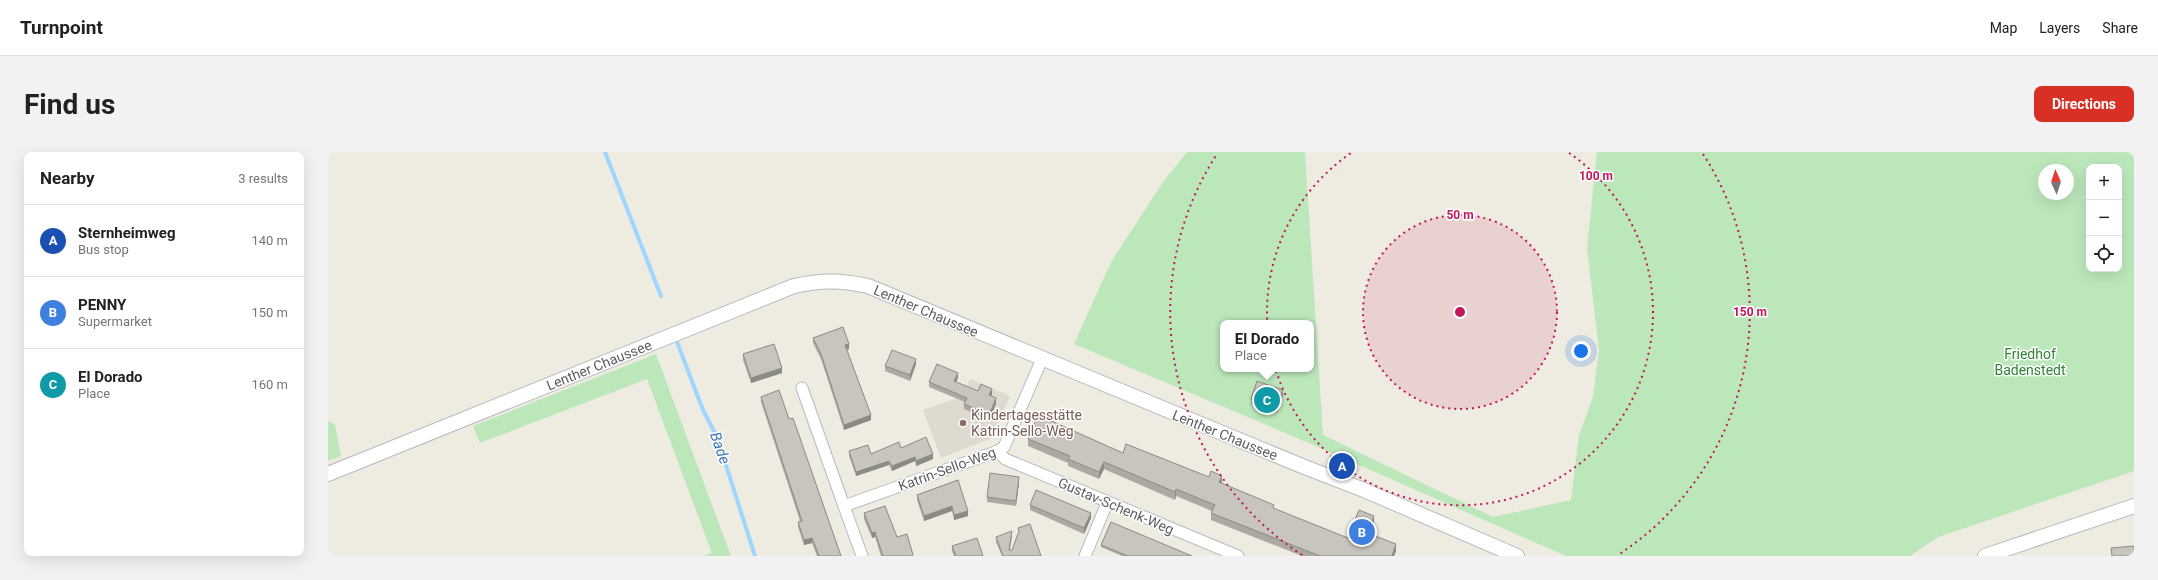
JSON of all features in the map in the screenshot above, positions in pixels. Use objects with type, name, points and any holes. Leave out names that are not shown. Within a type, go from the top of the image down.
[{"type":"street","name":"Lenther Chaussee","points":[[328,474],[751,302],[794,286],[820,281],[845,281],[868,286],[1302,466],[1364,490],[1517,556]]},
{"type":"street","name":"Katrin-Sello-Weg","points":[[844,506],[998,451],[1004,447],[1042,359]]},
{"type":"street","points":[[802,388],[862,556]]},
{"type":"street","name":"Gustav-Schenk-Weg","points":[[998,451],[1005,459],[1107,503],[1238,556]]},
{"type":"street","points":[[1085,556],[1107,503]]},
{"type":"street","points":[[1985,556],[2134,506]]},
{"type":"shaded area","name":"Kindertagesstätte Katrin-Sello-Weg","points":[[970,379],[1010,396],[992,438],[941,458],[923,410],[963,396]]},
{"type":"green space","name":"Friedhof Badenstedt","points":[[1187,152],[1305,152],[1323,435],[1493,517],[1571,500],[1579,435],[1593,397],[1599,350],[1587,248],[1597,152],[2134,152],[2134,471],[1938,537],[1910,556],[1566,556],[1302,440],[1074,344],[1111,262],[1163,182]]},
{"type":"green space","points":[[656,354],[731,556],[704,556],[712,553],[647,379],[480,443],[473,426]]},
{"type":"green space","points":[[328,421],[335,425],[341,456],[328,461]]},
{"type":"building","points":[[843,327],[849,344],[845,345],[871,415],[844,425],[821,354],[813,338]]},
{"type":"building","points":[[774,344],[782,368],[751,378],[743,354]]},
{"type":"building","points":[[892,350],[916,359],[910,375],[885,366]]},
{"type":"building","points":[[937,364],[958,373],[954,381],[978,391],[981,384],[992,389],[989,395],[996,398],[989,415],[964,404],[967,398],[929,382]]},
{"type":"building","points":[[1257,381],[1283,390],[1277,408],[1251,399]]},
{"type":"building","points":[[779,390],[789,419],[793,418],[841,556],[819,556],[812,538],[804,540],[798,522],[802,521],[761,397]]},
{"type":"building","points":[[1038,415],[1123,453],[1126,444],[1209,477],[1211,471],[1222,476],[1219,482],[1274,505],[1273,508],[1348,538],[1359,510],[1374,516],[1367,533],[1396,544],[1392,556],[1320,556],[1211,513],[1215,505],[1176,489],[1175,492],[1104,462],[1099,472],[1068,459],[1070,456],[1028,439]]},
{"type":"building","points":[[926,437],[933,454],[916,461],[915,457],[892,466],[889,461],[856,472],[849,451],[868,445],[871,454],[899,442],[901,448]]},
{"type":"building","points":[[990,473],[1019,477],[1016,501],[987,497]]},
{"type":"building","points":[[958,480],[968,511],[954,515],[952,506],[924,516],[917,495]]},
{"type":"building","points":[[1036,490],[1091,513],[1084,528],[1030,505]]},
{"type":"building","points":[[885,506],[897,537],[907,534],[913,555],[883,556],[875,532],[872,533],[864,513]]},
{"type":"building","points":[[1111,522],[1192,556],[1128,556],[1101,545]]},
{"type":"building","points":[[1030,524],[1041,556],[1003,556],[996,537],[1012,531],[1009,550],[1012,550],[1019,531],[1018,528]]},
{"type":"building","points":[[977,538],[983,556],[956,556],[952,546]]},
{"type":"building","points":[[2134,546],[2134,556],[2112,556],[2111,548]]},
{"type":"waterway","name":"Bade","points":[[605,152],[661,296]]},
{"type":"waterway","name":"Bade","points":[[677,342],[703,410],[717,437],[755,556]]},
{"type":"place","name":"El Dorado","points":[[1267,400]]},
{"type":"place","name":"Kindertagesstätte Katrin-Sello-Weg","points":[[963,423]]},
{"type":"place","name":"Sternheimweg","points":[[1342,466]]},
{"type":"place","name":"PENNY","points":[[1362,532]]}]
